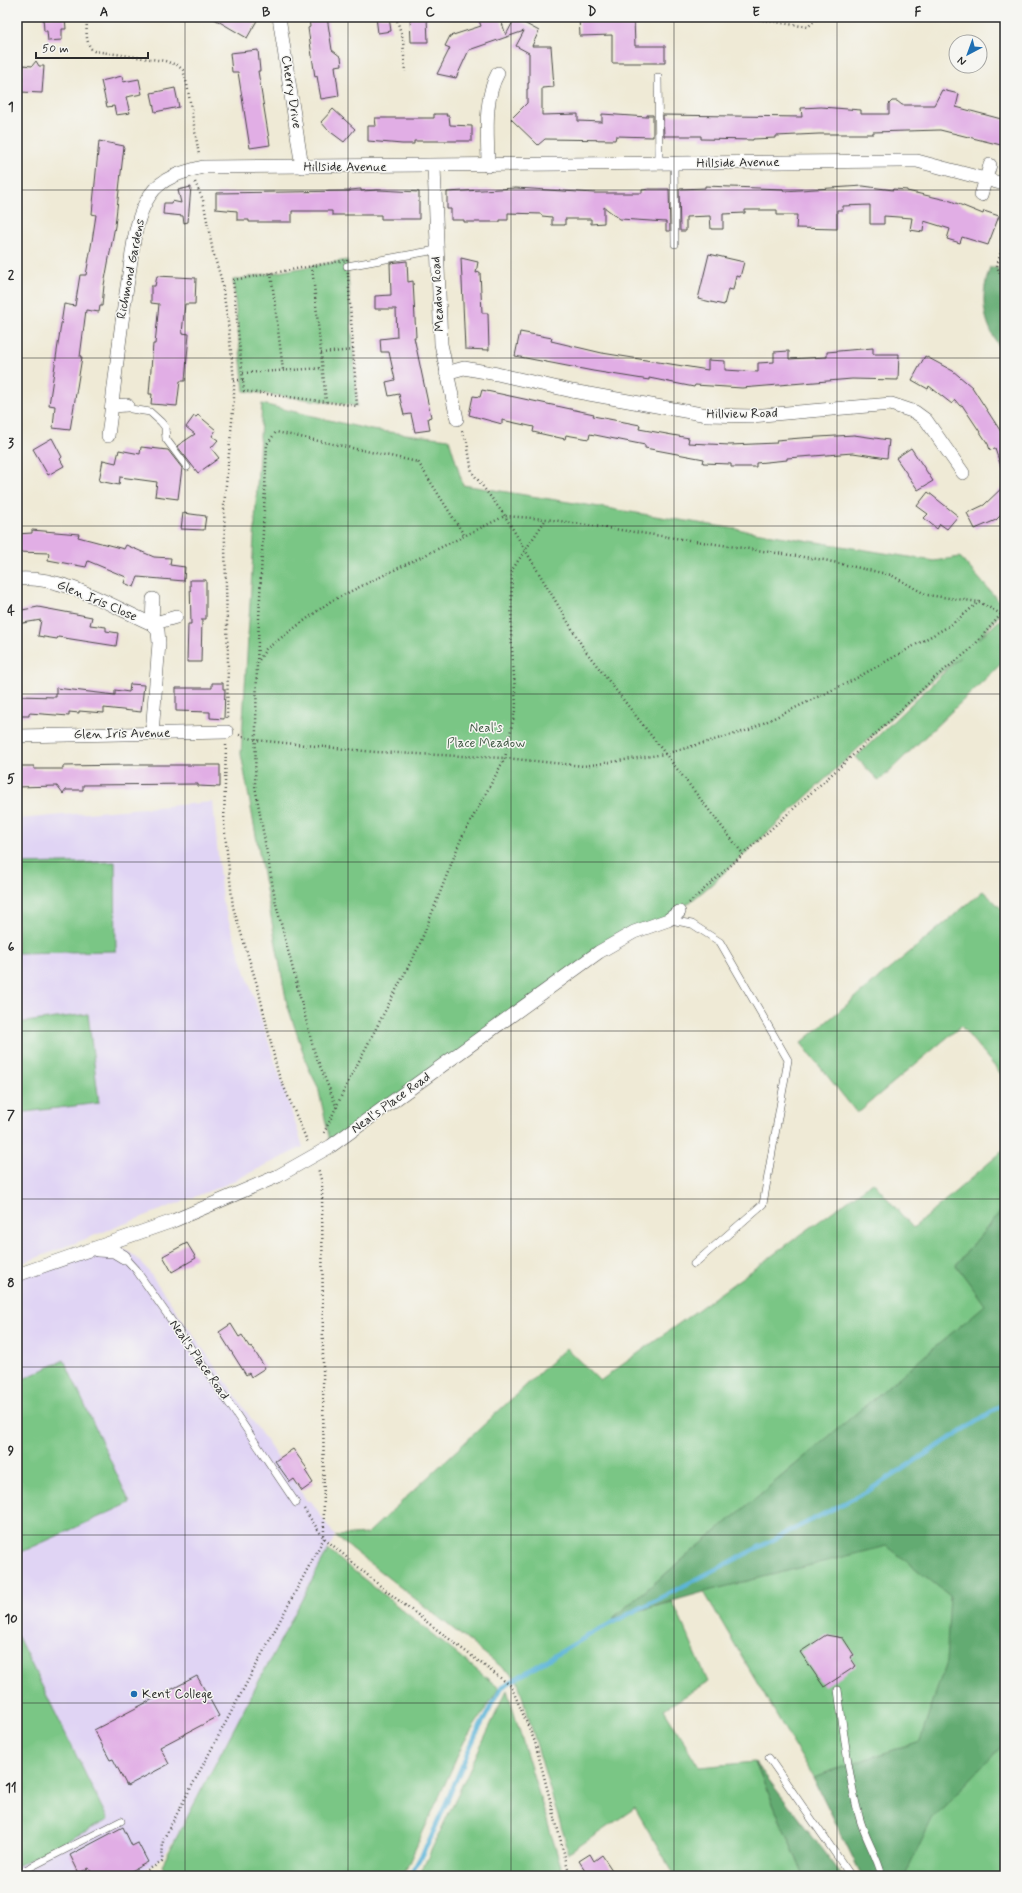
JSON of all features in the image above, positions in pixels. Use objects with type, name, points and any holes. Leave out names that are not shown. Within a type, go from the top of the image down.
[{"type":"street","name":"Cherry Drive","points":[[279,17],[302,167]]},
{"type":"street","points":[[488,166],[489,96],[492,83],[498,73]]},
{"type":"street","name":"Hillside Avenue","points":[[197,169],[917,161],[1000,183]]},
{"type":"street","points":[[981,195],[990,165]]},
{"type":"street","name":"Meadow Road","points":[[434,166],[436,250],[441,344],[457,419]]},
{"type":"street","name":"Richmond Gardens","points":[[108,436],[122,318],[134,241],[144,206],[150,194],[167,179],[197,169]]},
{"type":"street","name":"Hillview Road","points":[[446,373],[464,368],[572,391],[707,415],[752,416],[891,404],[915,412],[926,420],[963,472]]},
{"type":"street","points":[[112,406],[127,405]]},
{"type":"street","name":"Glen Iris Close","points":[[17,579],[31,578],[64,585],[152,624],[158,631],[159,643],[152,734]]},
{"type":"street","name":"Glen Iris Close","points":[[152,624],[153,599]]},
{"type":"street","name":"Glen Iris Close","points":[[152,624],[176,617]]},
{"type":"street","name":"Glen Iris Avenue","points":[[17,736],[227,732]]},
{"type":"street","name":"Neal's Place Road","points":[[17,1275],[173,1221],[226,1200],[278,1176],[331,1146],[599,952],[634,932],[668,920],[679,912]]},
{"type":"street","name":"Neal's Place Road","points":[[81,1252],[105,1249],[114,1251],[124,1257]]},
{"type":"lane","points":[[658,77],[659,164]]},
{"type":"lane","points":[[674,164],[675,244]]},
{"type":"lane","points":[[347,266],[436,250]]},
{"type":"lane","points":[[127,405],[131,409],[150,412],[161,422],[165,427],[166,439],[187,468]]},
{"type":"lane","points":[[668,920],[692,924],[720,942],[788,1060],[763,1204],[694,1264]]},
{"type":"lane","name":"Neal's Place Road","points":[[124,1257],[136,1270],[214,1381],[296,1503]]},
{"type":"lane","points":[[838,1690],[852,1791],[859,1819],[878,1860],[882,1876]]},
{"type":"lane","points":[[769,1758],[851,1876]]},
{"type":"lane","points":[[17,1874],[121,1821]]},
{"type":"path","points":[[87,17],[87,40],[89,48],[94,51],[165,61],[177,65],[183,70],[188,84],[197,169],[213,252],[221,278],[228,322],[234,380],[234,400],[224,506],[228,663],[224,824],[233,907],[258,988],[278,1073],[313,1155],[322,1183],[324,1538],[163,1840],[162,1862],[137,1876]]},
{"type":"path","points":[[396,17],[403,39],[405,72]]},
{"type":"path","points":[[743,17],[808,27],[818,17]]},
{"type":"path","points":[[1005,234],[997,268],[1005,285]]},
{"type":"path","points":[[347,260],[347,266],[357,406],[244,391],[233,280],[347,260]]},
{"type":"path","points":[[312,266],[326,402]]},
{"type":"path","points":[[271,273],[283,370]]},
{"type":"path","points":[[321,353],[353,350]]},
{"type":"path","points":[[243,373],[322,368]]},
{"type":"path","points":[[234,380],[243,380]]},
{"type":"path","points":[[457,419],[467,442],[472,472],[505,516],[584,649],[743,854]]},
{"type":"path","points":[[336,1108],[314,1051],[276,904],[255,786],[257,663],[267,444],[276,432],[418,462],[465,536]]},
{"type":"path","points":[[257,663],[266,649],[331,601],[505,516],[546,519],[824,560],[892,575],[927,595],[979,602],[1001,614]]},
{"type":"path","points":[[313,1155],[348,1082],[419,946],[461,839],[505,758],[516,706],[511,634],[512,570],[546,519]]},
{"type":"path","points":[[256,740],[375,752],[505,758],[584,766],[665,754],[750,730],[853,680],[951,625],[979,602]]},
{"type":"path","points":[[679,912],[857,752],[933,678],[971,649],[1005,610]]},
{"type":"path","points":[[296,1503],[299,1502],[324,1538],[385,1590],[511,1686],[535,1742],[570,1876]]},
{"type":"shaded area","points":[[213,802],[222,900],[303,1147],[225,1185],[23,1263],[17,1263],[17,819]]},
{"type":"shaded area","name":"Kent College","points":[[116,1248],[125,1250],[135,1256],[147,1269],[307,1501],[311,1501],[335,1536],[175,1839],[164,1855],[136,1876],[17,1876],[17,1277]]},
{"type":"green space","points":[[347,260],[357,406],[244,391],[233,280]]},
{"type":"green space","points":[[990,267],[997,267],[1005,285],[1005,356],[992,334],[985,313],[984,292]]},
{"type":"green space","name":"Neal's Place Meadow","points":[[262,404],[371,430],[449,439],[463,485],[934,561],[960,557],[1005,608],[979,639],[1005,615],[1005,660],[879,781],[856,757],[960,657],[933,679],[712,884],[668,920],[634,932],[331,1146],[318,1087],[308,1067],[287,1004],[241,754]]},
{"type":"green space","points":[[115,862],[116,951],[17,953],[17,864]]},
{"type":"green space","points":[[983,891],[1005,912],[1005,1079],[961,1026],[857,1113],[801,1043]]},
{"type":"green space","points":[[88,1014],[99,1103],[17,1113],[17,1023]]},
{"type":"green space","points":[[1005,1149],[1005,1206],[956,1265],[986,1305],[614,1617],[673,1602],[708,1682],[664,1709],[699,1767],[755,1762],[804,1876],[675,1876],[635,1808],[569,1853],[517,1679],[335,1536],[367,1534],[566,1348],[600,1381],[873,1182],[913,1228]]},
{"type":"green space","points":[[1005,1206],[1005,1743],[932,1819],[905,1876],[862,1876],[813,1777],[920,1741],[946,1662],[950,1596],[887,1546],[704,1592],[613,1618],[985,1305],[956,1265]]},
{"type":"green space","points":[[64,1360],[130,1503],[17,1554],[17,1382]]},
{"type":"green space","points":[[1005,1436],[1005,1876],[862,1876],[813,1777],[704,1592],[897,1523]]},
{"type":"green space","points":[[328,1550],[499,1688],[464,1742],[403,1876],[170,1876],[162,1865]]},
{"type":"green space","points":[[17,1635],[108,1820],[17,1866]]},
{"type":"green space","points":[[507,1690],[564,1876],[419,1876]]},
{"type":"green space","points":[[755,1762],[843,1876],[804,1876]]},
{"type":"building","points":[[43,17],[65,17],[66,29],[62,29],[62,40],[48,41],[47,31],[44,31]]},
{"type":"building","points":[[211,17],[259,17],[247,38]]},
{"type":"building","points":[[327,17],[332,50],[341,57],[342,65],[335,66],[339,96],[321,99],[317,76],[315,77],[308,28],[310,27],[309,18]]},
{"type":"building","points":[[376,17],[389,17],[391,31],[378,33]]},
{"type":"building","points":[[410,17],[427,17],[428,42],[411,42]]},
{"type":"building","points":[[478,17],[500,17],[506,35],[515,18],[539,31],[532,46],[551,46],[554,87],[542,88],[542,115],[578,114],[578,121],[602,122],[602,114],[647,117],[647,115],[653,115],[653,137],[616,136],[615,140],[545,139],[538,145],[511,119],[527,103],[529,53],[516,46],[524,31],[469,50],[456,78],[437,74],[450,48],[445,46],[450,36],[481,26]]},
{"type":"building","points":[[634,17],[635,46],[665,46],[665,63],[612,63],[612,35],[580,36],[579,18]]},
{"type":"building","points":[[258,50],[260,71],[258,71],[270,145],[250,148],[238,72],[232,72],[230,53]]},
{"type":"building","points":[[36,61],[39,66],[44,66],[42,93],[21,92],[23,65],[32,66]]},
{"type":"building","points":[[122,76],[123,82],[139,79],[142,94],[126,97],[130,113],[116,115],[114,106],[107,107],[101,81]]},
{"type":"building","points":[[175,88],[179,107],[155,112],[151,93]]},
{"type":"building","points":[[942,90],[959,94],[956,107],[1005,120],[1005,146],[940,130],[873,132],[873,134],[776,136],[776,138],[753,140],[701,139],[701,136],[664,136],[663,115],[802,117],[801,108],[821,107],[861,110],[861,114],[889,114],[889,104],[892,101],[897,101],[902,105],[934,105]]},
{"type":"building","points":[[333,109],[355,129],[344,142],[328,130],[321,122]]},
{"type":"building","points":[[434,114],[447,114],[446,116],[449,116],[450,125],[472,126],[472,141],[414,141],[414,144],[402,144],[368,141],[368,126],[376,126],[375,118],[434,118]]},
{"type":"building","points":[[99,141],[124,146],[115,226],[104,285],[102,306],[100,306],[99,312],[86,310],[80,357],[82,357],[70,430],[53,428],[55,406],[49,405],[64,304],[75,306],[80,275],[86,275],[92,241],[96,215],[92,214]]},
{"type":"building","points":[[705,186],[783,189],[784,191],[863,186],[893,190],[907,190],[951,201],[983,214],[984,211],[999,216],[988,245],[962,237],[960,243],[947,239],[950,229],[924,221],[923,232],[910,230],[912,218],[884,216],[884,224],[870,224],[870,205],[843,206],[843,210],[837,210],[837,229],[796,228],[797,215],[777,215],[777,210],[745,210],[745,213],[723,214],[723,229],[711,229],[710,216],[686,217],[686,231],[680,231],[679,189],[705,188]]},
{"type":"building","points":[[191,187],[188,222],[184,223],[183,216],[163,214],[164,203],[171,203],[172,201],[181,203],[178,190]]},
{"type":"building","points":[[516,188],[594,193],[642,193],[642,190],[669,189],[670,231],[666,231],[666,222],[620,219],[604,207],[604,223],[591,224],[591,219],[565,219],[565,225],[552,225],[552,217],[542,216],[541,214],[508,213],[508,220],[500,220],[500,222],[464,222],[464,220],[451,220],[451,209],[447,209],[447,192]]},
{"type":"building","points":[[361,189],[361,191],[378,190],[419,192],[419,219],[381,219],[381,215],[332,215],[332,211],[292,211],[292,222],[249,222],[249,220],[237,220],[237,211],[216,209],[216,193],[350,191]]},
{"type":"building","points":[[709,254],[744,262],[740,277],[736,276],[733,290],[728,289],[724,305],[698,299]]},
{"type":"building","points":[[461,258],[478,262],[476,273],[480,272],[482,313],[488,313],[489,350],[465,349]]},
{"type":"building","points":[[407,261],[408,282],[413,281],[416,337],[414,337],[431,417],[428,418],[430,430],[415,432],[411,414],[404,415],[399,394],[389,396],[386,382],[395,380],[389,352],[381,352],[380,339],[397,337],[396,309],[375,309],[375,296],[391,295],[390,263]]},
{"type":"building","points":[[157,276],[196,278],[195,304],[185,304],[182,333],[189,334],[185,381],[180,381],[177,406],[151,404],[152,394],[149,394],[153,344],[155,344],[159,304],[151,303],[151,286],[155,286]]},
{"type":"building","points":[[520,332],[552,338],[551,341],[602,353],[708,370],[708,360],[725,361],[725,370],[758,372],[758,363],[774,362],[774,352],[789,351],[789,359],[827,357],[827,352],[873,348],[873,354],[899,354],[898,380],[852,379],[742,388],[695,385],[694,387],[649,378],[649,380],[593,371],[515,356]]},
{"type":"building","points":[[925,356],[953,371],[972,387],[1005,438],[1005,472],[1003,472],[995,449],[990,450],[988,444],[962,405],[960,406],[955,400],[952,404],[929,386],[928,389],[912,380]]},
{"type":"building","points":[[482,390],[594,414],[593,416],[640,425],[639,429],[689,438],[688,443],[730,445],[777,443],[776,440],[854,435],[889,440],[887,458],[853,453],[787,458],[787,460],[756,463],[756,467],[731,467],[731,464],[703,463],[704,459],[645,448],[645,445],[590,434],[589,439],[566,435],[565,439],[533,432],[534,427],[502,420],[502,424],[469,415],[473,396],[480,397]]},
{"type":"building","points":[[198,415],[216,430],[212,436],[218,440],[211,448],[219,458],[198,473],[177,446],[195,434],[186,427],[194,416],[196,417]]},
{"type":"building","points":[[52,438],[62,457],[60,459],[64,466],[48,475],[33,449]]},
{"type":"building","points":[[141,447],[168,450],[182,468],[178,499],[155,496],[157,482],[120,477],[119,485],[99,481],[103,460],[116,463],[119,450],[140,454]]},
{"type":"building","points":[[911,448],[933,481],[918,490],[896,458]]},
{"type":"building","points":[[1005,485],[1005,511],[996,520],[975,529],[967,513],[984,505]]},
{"type":"building","points":[[928,492],[958,516],[947,529],[940,524],[937,529],[924,518],[928,514],[917,506]]},
{"type":"building","points":[[183,513],[206,516],[204,530],[181,529]]},
{"type":"building","points":[[32,530],[79,534],[78,537],[124,549],[126,545],[154,557],[171,558],[170,565],[185,567],[184,581],[138,577],[134,587],[124,583],[126,577],[88,561],[86,567],[48,560],[49,553],[17,552],[17,534],[32,533]]},
{"type":"building","points":[[190,580],[206,580],[206,619],[202,619],[201,662],[187,662],[188,624],[191,624]]},
{"type":"building","points":[[38,607],[92,617],[90,625],[106,627],[106,631],[118,633],[116,646],[58,637],[57,639],[38,636],[41,620],[17,624],[17,611]]},
{"type":"building","points":[[212,683],[223,683],[223,689],[225,689],[224,719],[210,718],[210,712],[176,711],[176,688],[212,688]]},
{"type":"building","points":[[130,684],[144,685],[141,712],[104,708],[104,713],[79,711],[79,713],[69,712],[69,716],[29,713],[29,716],[17,716],[17,696],[56,697],[56,688],[115,695],[115,690],[129,692]]},
{"type":"building","points":[[220,765],[220,787],[198,786],[198,784],[83,785],[83,790],[66,790],[63,794],[57,786],[17,787],[17,766],[34,766],[34,769],[63,769],[63,766]]},
{"type":"building","points":[[187,1243],[196,1258],[172,1272],[163,1256]]},
{"type":"building","points":[[231,1324],[239,1337],[242,1335],[250,1348],[252,1347],[265,1368],[251,1377],[249,1373],[246,1375],[219,1332]]},
{"type":"building","points":[[293,1449],[308,1470],[306,1472],[313,1483],[302,1491],[294,1479],[290,1482],[275,1461]]},
{"type":"building","points":[[826,1635],[843,1638],[854,1655],[850,1657],[856,1666],[824,1687],[800,1652]]},
{"type":"building","points":[[197,1676],[219,1716],[160,1747],[169,1764],[127,1786],[113,1759],[110,1760],[94,1730]]},
{"type":"building","points":[[123,1827],[132,1846],[138,1843],[148,1862],[122,1876],[93,1876],[89,1868],[79,1873],[70,1855]]},
{"type":"building","points":[[590,1854],[594,1861],[602,1855],[616,1876],[589,1876],[579,1861]]},
{"type":"waterway","points":[[410,1876],[429,1842],[476,1734],[502,1687],[596,1631],[868,1491],[1005,1403]]},
{"type":"place","name":"Kent College","points":[[134,1694]]}]
